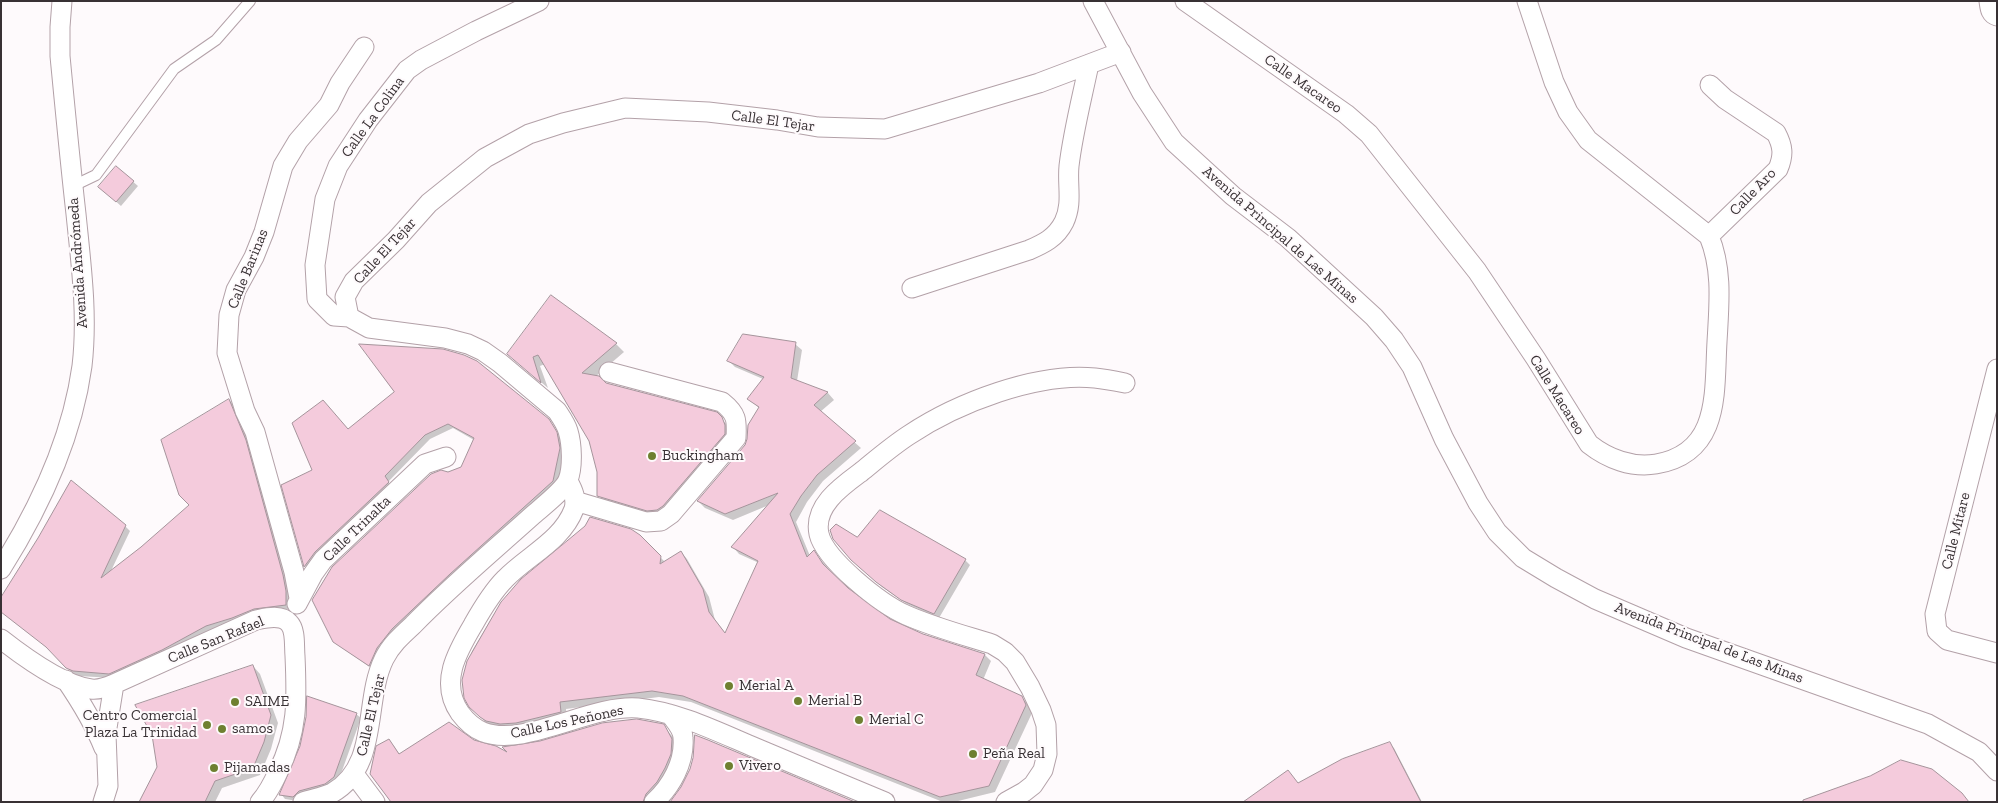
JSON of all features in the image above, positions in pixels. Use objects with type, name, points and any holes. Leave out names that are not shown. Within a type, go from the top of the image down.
[{"type":"street","name":"Avenida Andrómeda","points":[[1,569],[20,538],[65,441],[82,364],[82,270],[60,56],[62,1]]},
{"type":"street","name":"Calle La Colina","points":[[349,318],[334,316],[316,299],[315,265],[319,231],[325,199],[338,166],[368,120],[407,70],[447,45],[539,1]]},
{"type":"street","name":"Avenida Principal de Las Minas","points":[[1093,1],[1142,93],[1174,142],[1233,196],[1288,238],[1374,317],[1394,340],[1412,367],[1444,440],[1478,503],[1497,532],[1523,558],[1595,599],[1686,638],[1928,724],[1955,737],[1978,752],[1997,771]]},
{"type":"street","name":"Calle Macareo","points":[[1186,1],[1346,114],[1369,134],[1477,271],[1589,444],[1614,460],[1648,466],[1667,462],[1684,456],[1696,446],[1705,431],[1714,401],[1720,297],[1720,273],[1709,236]]},
{"type":"street","points":[[1527,1],[1554,82],[1568,112],[1588,140],[1709,236]]},
{"type":"street","points":[[1989,1],[1990,10],[1997,16]]},
{"type":"street","name":"Calle Barinas","points":[[299,598],[294,572],[255,432],[227,353],[229,314],[236,290],[264,232],[283,166],[298,141],[329,105],[340,83],[364,47]]},
{"type":"street","name":"Calle El Tejar","points":[[349,318],[346,298],[354,281],[430,203],[485,158],[529,134],[563,123],[624,108],[708,112],[818,127],[885,129],[1039,83],[1121,52]]},
{"type":"street","points":[[912,288],[1029,250],[1045,243],[1056,234],[1064,223],[1069,208],[1069,166],[1089,64]]},
{"type":"street","name":"Calle Aro","points":[[1709,236],[1778,169],[1782,158],[1780,142],[1776,133],[1725,99],[1710,85]]},
{"type":"street","points":[[349,318],[369,328],[445,338],[468,344],[483,351],[557,411],[568,431],[571,460],[568,481],[574,490],[575,502],[646,522],[661,521],[671,514],[736,438],[737,422],[731,409],[722,402],[609,372]]},
{"type":"street","name":"Calle Mitare","points":[[1997,370],[1935,614],[1937,632],[1947,640],[1997,652]]},
{"type":"street","points":[[1006,802],[1033,785],[1043,770],[1047,754],[1046,725],[1041,710],[1015,662],[1005,652],[992,644],[904,614],[862,585],[838,564],[823,545],[819,533],[820,514],[832,496],[896,444],[933,421],[978,399],[1003,390],[1032,383],[1076,378],[1095,378],[1125,383]]},
{"type":"street","name":"Calle Trinalta","points":[[289,623],[299,598],[323,560],[425,464],[446,457]]},
{"type":"street","name":"Calle El Tejar","points":[[303,802],[332,793],[354,774],[360,764],[375,686],[383,660],[397,638],[455,583],[550,500],[568,481]]},
{"type":"street","name":"Calle Los Peñones","points":[[575,502],[574,510],[552,540],[506,578],[481,611],[454,659],[450,685],[452,698],[465,719],[476,729],[492,735],[509,736],[601,712],[635,708],[670,714],[885,802]]},
{"type":"street","name":"Calle San Rafael","points":[[1,639],[36,665],[66,680],[92,689],[114,684],[256,620],[274,617],[282,618],[289,623]]},
{"type":"street","points":[[260,802],[267,795],[287,755],[296,720],[293,632],[289,623]]},
{"type":"street","points":[[66,680],[98,731],[108,760]]},
{"type":"street","points":[[104,802],[108,786],[106,734],[114,684]]},
{"type":"street","points":[[654,802],[669,785],[681,758],[684,738],[679,726],[670,714]]},
{"type":"street","points":[[354,774],[375,802]]},
{"type":"lane","points":[[73,186],[96,175],[174,68],[216,40],[250,1]]},
{"type":"building","points":[[116,166],[134,181],[116,202],[98,187]]},
{"type":"building","name":"Buckingham","points":[[551,295],[617,343],[582,373],[599,376],[606,383],[717,412],[722,417],[725,425],[725,434],[663,506],[657,510],[647,511],[597,496],[597,472],[589,441],[538,355],[533,357],[541,383],[507,354]]},
{"type":"building","points":[[743,334],[796,342],[791,378],[828,392],[814,405],[856,441],[817,475],[790,514],[807,557],[814,550],[823,564],[848,588],[890,619],[923,634],[985,654],[976,675],[1022,696],[1026,705],[989,786],[940,797],[683,696],[652,691],[560,702],[561,712],[516,723],[500,724],[486,721],[480,717],[469,707],[464,698],[462,680],[467,661],[501,602],[521,579],[585,526],[590,517],[631,529],[640,535],[661,556],[660,564],[681,551],[703,589],[709,612],[725,633],[758,561],[731,547],[778,493],[725,514],[697,501],[745,445],[748,425],[759,407],[747,399],[764,377],[727,361]]},
{"type":"building","points":[[359,344],[443,349],[477,361],[549,419],[557,432],[560,448],[553,481],[392,629],[377,648],[369,666],[333,642],[312,600],[332,567],[431,474],[441,470],[448,472],[461,467],[474,438],[448,424],[425,435],[385,476],[389,482],[315,552],[304,567],[281,485],[312,470],[292,423],[323,400],[348,429],[394,392]]},
{"type":"building","points":[[229,399],[246,440],[283,575],[286,605],[254,609],[206,626],[162,650],[109,674],[73,671],[66,668],[46,647],[1,612],[1,597],[71,480],[126,525],[101,578],[141,547],[189,505],[179,495],[161,440]]},
{"type":"building","points":[[880,510],[966,559],[934,614],[901,600],[876,582],[851,560],[833,539],[830,530],[836,524],[857,537]]},
{"type":"building","name":"Centro Comercial Plaza La Trinidad","points":[[253,665],[271,715],[264,742],[253,768],[215,781],[205,802],[139,802],[157,767],[152,735],[135,705]]},
{"type":"building","points":[[307,696],[357,713],[334,777],[325,784],[299,791],[293,797],[279,795],[300,746],[306,717]]},
{"type":"building","points":[[637,719],[664,724],[672,739],[671,754],[665,768],[657,782],[646,794],[643,802],[391,802],[370,774],[376,746],[389,739],[399,754],[449,722],[474,740],[496,746],[507,752],[502,747],[540,741],[602,723]]},
{"type":"building","name":"Vivero","points":[[695,735],[855,802],[670,802],[681,787],[690,769]]},
{"type":"building","points":[[1390,742],[1421,802],[1243,802],[1288,770],[1298,783],[1342,759]]},
{"type":"building","points":[[1901,760],[1932,769],[1962,793],[1969,802],[1803,802],[1803,800],[1870,776]]},
{"type":"place","name":"Buckingham","points":[[652,456]]},
{"type":"place","name":"Merial A","points":[[729,686]]},
{"type":"place","name":"Merial B","points":[[798,701]]},
{"type":"place","name":"SAIME","points":[[235,702]]},
{"type":"place","name":"Merial C","points":[[859,720]]},
{"type":"place","name":"Centro Comercial Plaza La Trinidad","points":[[207,725]]},
{"type":"place","name":"samos","points":[[222,729]]},
{"type":"place","name":"Peña Real","points":[[973,754]]},
{"type":"place","name":"Vivero","points":[[729,766]]},
{"type":"place","name":"Pijamadas","points":[[214,768]]}]
